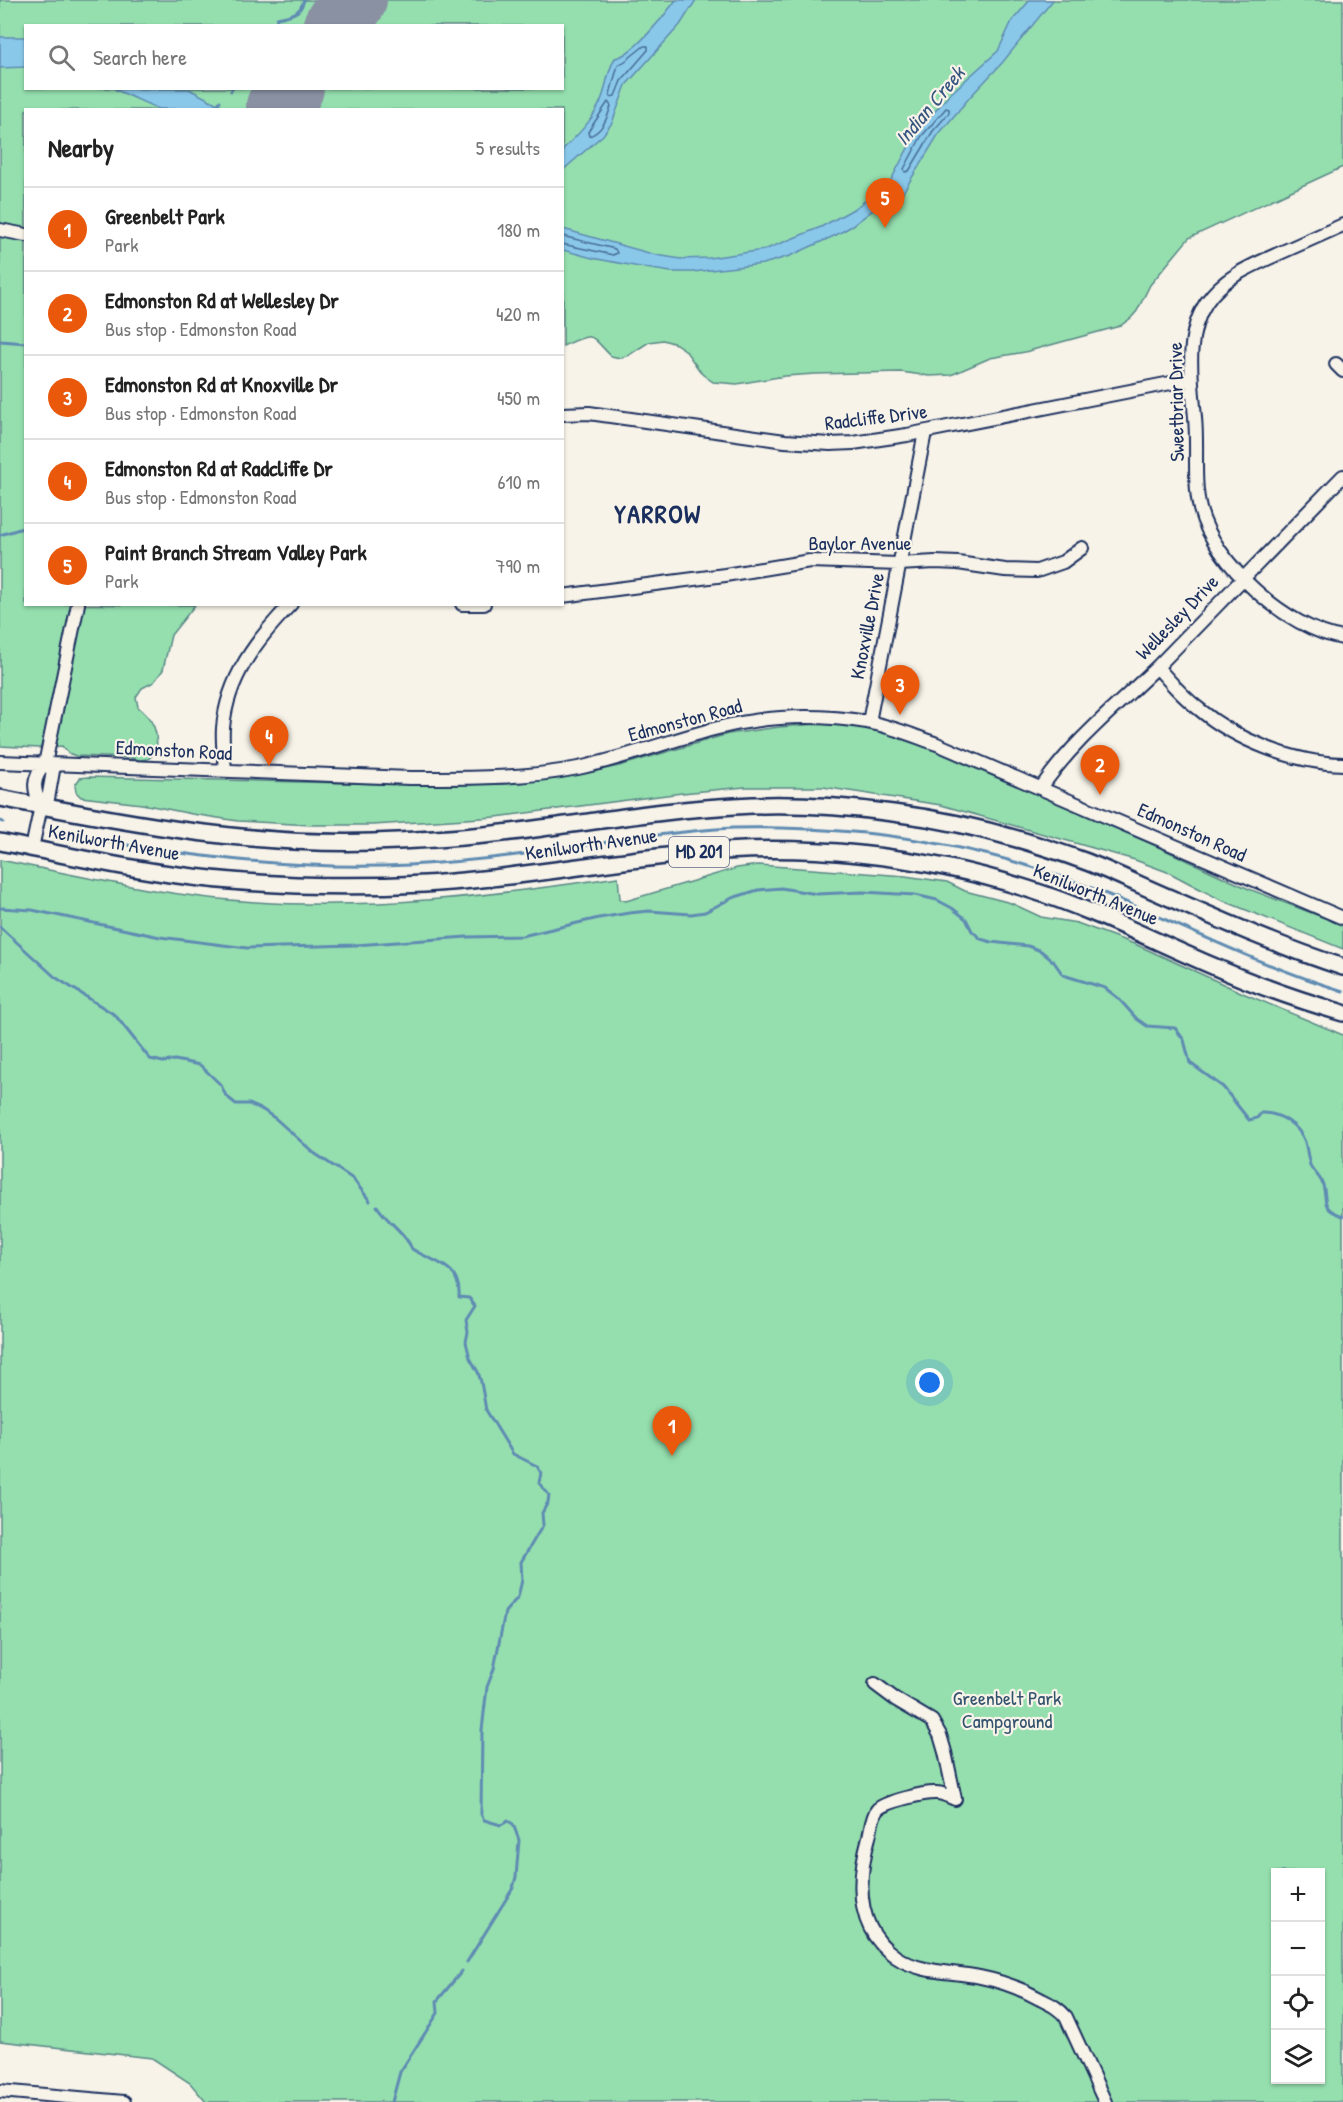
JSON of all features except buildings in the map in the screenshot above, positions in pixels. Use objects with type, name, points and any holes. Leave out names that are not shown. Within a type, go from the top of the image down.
[{"type":"main road","name":"Kenilworth Avenue","points":[[0,798],[183,831],[310,842],[394,842],[447,838],[539,829],[657,812],[734,806],[805,806],[894,813],[977,828],[1086,862],[1264,939],[1343,967]]},
{"type":"main road","name":"Kenilworth Avenue","points":[[0,842],[171,874],[328,886],[464,881],[721,851],[795,850],[871,856],[942,866],[1030,889],[1082,908],[1217,968],[1290,996],[1343,1013]]},
{"type":"street","name":"Sweetbriar Drive","points":[[1343,225],[1247,268],[1222,285],[1207,302],[1195,326],[1191,355],[1197,444],[1197,483],[1200,508],[1209,533],[1242,578],[1280,610],[1313,629],[1343,638]]},
{"type":"street","points":[[0,230],[24,235]]},
{"type":"street","name":"Radcliffe Drive","points":[[564,414],[589,412],[766,439],[853,443],[925,432],[1191,380]]},
{"type":"street","name":"Knoxville Drive","points":[[868,722],[925,432]]},
{"type":"street","name":"Wellesley Drive","points":[[1041,788],[1056,766],[1076,744],[1157,667],[1343,476]]},
{"type":"street","name":"Baylor Avenue","points":[[564,596],[734,574],[810,561],[900,564],[935,562],[1036,571],[1063,562],[1082,548]]},
{"type":"street","points":[[32,848],[41,806],[34,792],[38,772],[45,764],[78,606]]},
{"type":"street","points":[[225,770],[223,724],[233,683],[252,649],[289,606]]},
{"type":"street","points":[[1157,667],[1198,709],[1215,722],[1238,734],[1277,752],[1343,764]]},
{"type":"street","name":"Edmonston Road","points":[[0,762],[410,778],[516,776],[577,768],[624,757],[714,729],[752,721],[829,717],[868,722],[937,744],[1343,918]]},
{"type":"street","points":[[876,1684],[895,1699],[932,1721],[940,1735],[955,1799],[937,1793],[928,1794],[882,1805],[876,1812],[867,1843],[861,1884],[863,1909],[872,1932],[886,1950],[904,1962],[926,1970],[981,1977],[1029,1993],[1057,2007],[1066,2017],[1105,2102]]},
{"type":"street","points":[[0,2091],[54,2099],[124,2102]]},
{"type":"green space","points":[[0,0],[1343,0],[1343,167],[1189,238],[1150,285],[1137,311],[1120,326],[1025,352],[990,358],[951,375],[929,376],[901,372],[815,374],[785,376],[737,384],[713,382],[702,374],[685,350],[663,340],[649,342],[620,358],[611,356],[590,337],[581,338],[564,346],[564,108],[24,108],[24,606],[194,606],[171,635],[163,670],[154,682],[142,688],[136,697],[138,707],[148,716],[154,726],[156,752],[148,759],[140,760],[76,756],[68,753],[62,746],[40,748],[0,746]]},
{"type":"green space","points":[[827,723],[860,726],[887,733],[966,762],[1249,889],[1343,925],[1343,949],[1219,899],[1170,873],[1135,860],[941,805],[823,787],[745,787],[496,817],[373,825],[312,825],[238,821],[142,804],[81,797],[76,792],[75,785],[80,778],[88,777],[436,785],[503,784],[555,779],[619,766],[728,734]]},
{"type":"green space","name":"Greenbelt Park Campground","points":[[0,860],[127,886],[191,896],[300,904],[437,899],[528,890],[618,877],[620,899],[626,901],[737,868],[759,865],[905,876],[947,882],[965,891],[1011,903],[1041,917],[1077,923],[1137,945],[1343,1035],[1343,2102],[206,2102],[190,2083],[152,2058],[0,2041]]},
{"type":"water","points":[[676,0],[696,0],[680,25],[626,85],[612,123],[603,135],[564,169],[564,148],[596,111],[615,58],[622,56],[639,43]]},
{"type":"water","name":"Indian Creek","points":[[1030,0],[1053,0],[1002,63],[938,135],[902,194],[877,207],[836,235],[790,256],[763,264],[693,272],[671,272],[645,268],[564,250],[564,229],[656,255],[681,259],[709,258],[764,250],[821,227],[857,207],[891,180],[916,133],[950,94],[998,51],[1012,21]]},
{"type":"water","points":[[0,37],[24,37],[24,67],[0,68]]},
{"type":"water","points":[[116,90],[191,90],[225,108],[157,108]]},
{"type":"waterway","points":[[276,24],[277,18],[290,15],[300,9],[304,0]]},
{"type":"waterway","points":[[211,108],[220,101]]},
{"type":"waterway","points":[[0,341],[24,343]]},
{"type":"waterway","points":[[0,535],[24,528]]},
{"type":"waterway","points":[[52,832],[185,854],[230,859],[364,866],[409,865],[488,858],[712,829],[766,828],[865,833],[929,842],[993,856],[1056,875],[1116,898],[1256,959],[1343,991]]},
{"type":"waterway","points":[[0,908],[32,910],[160,937],[247,948],[522,936],[629,913],[649,911],[691,914],[705,912],[732,898],[758,890],[781,888],[817,894],[863,892],[915,895],[937,900],[966,919],[972,931],[981,939],[1028,946],[1041,951],[1054,962],[1063,975],[1105,988],[1147,1026],[1175,1028],[1184,1040],[1190,1063],[1223,1087],[1249,1120],[1257,1118],[1261,1113],[1268,1113],[1281,1117],[1298,1130],[1305,1142],[1310,1165],[1322,1182],[1326,1204],[1331,1210],[1343,1216]]},
{"type":"waterway","points":[[0,927],[55,977],[115,1015],[150,1059],[163,1062],[175,1060],[200,1065],[221,1085],[226,1096],[236,1104],[249,1104],[276,1119],[314,1153],[353,1179],[370,1201]]},
{"type":"waterway","points":[[377,1206],[405,1237],[412,1249],[451,1271],[456,1278],[459,1297],[469,1298],[475,1306],[466,1320],[468,1332],[466,1342],[470,1358],[481,1382],[486,1410],[513,1454],[537,1466],[541,1473],[539,1483],[549,1495],[542,1513],[543,1525],[521,1562],[522,1580],[518,1597],[505,1612],[494,1669],[487,1687],[482,1730],[481,1814],[484,1820],[501,1825],[508,1821],[513,1824],[519,1840],[516,1877],[513,1888],[467,1962]]},
{"type":"waterway","points":[[392,2102],[400,2072],[438,2013],[437,2001],[462,1971]]},
{"type":"runway","points":[[337,24],[354,0]]},
{"type":"runway","points":[[279,106],[290,90]]},
{"type":"place","name":"Paint Branch Stream Valley Park","points":[[885,228]]},
{"type":"place","name":"Edmonston Rd at Knoxville Dr","points":[[900,715]]},
{"type":"place","name":"Edmonston Rd at Radcliffe Dr","points":[[269,766]]},
{"type":"place","name":"Edmonston Rd at Wellesley Dr","points":[[1100,795]]},
{"type":"place","name":"Greenbelt Park","points":[[672,1456]]},
{"type":"district","name":"YARROW","points":[[658,514]]}]
